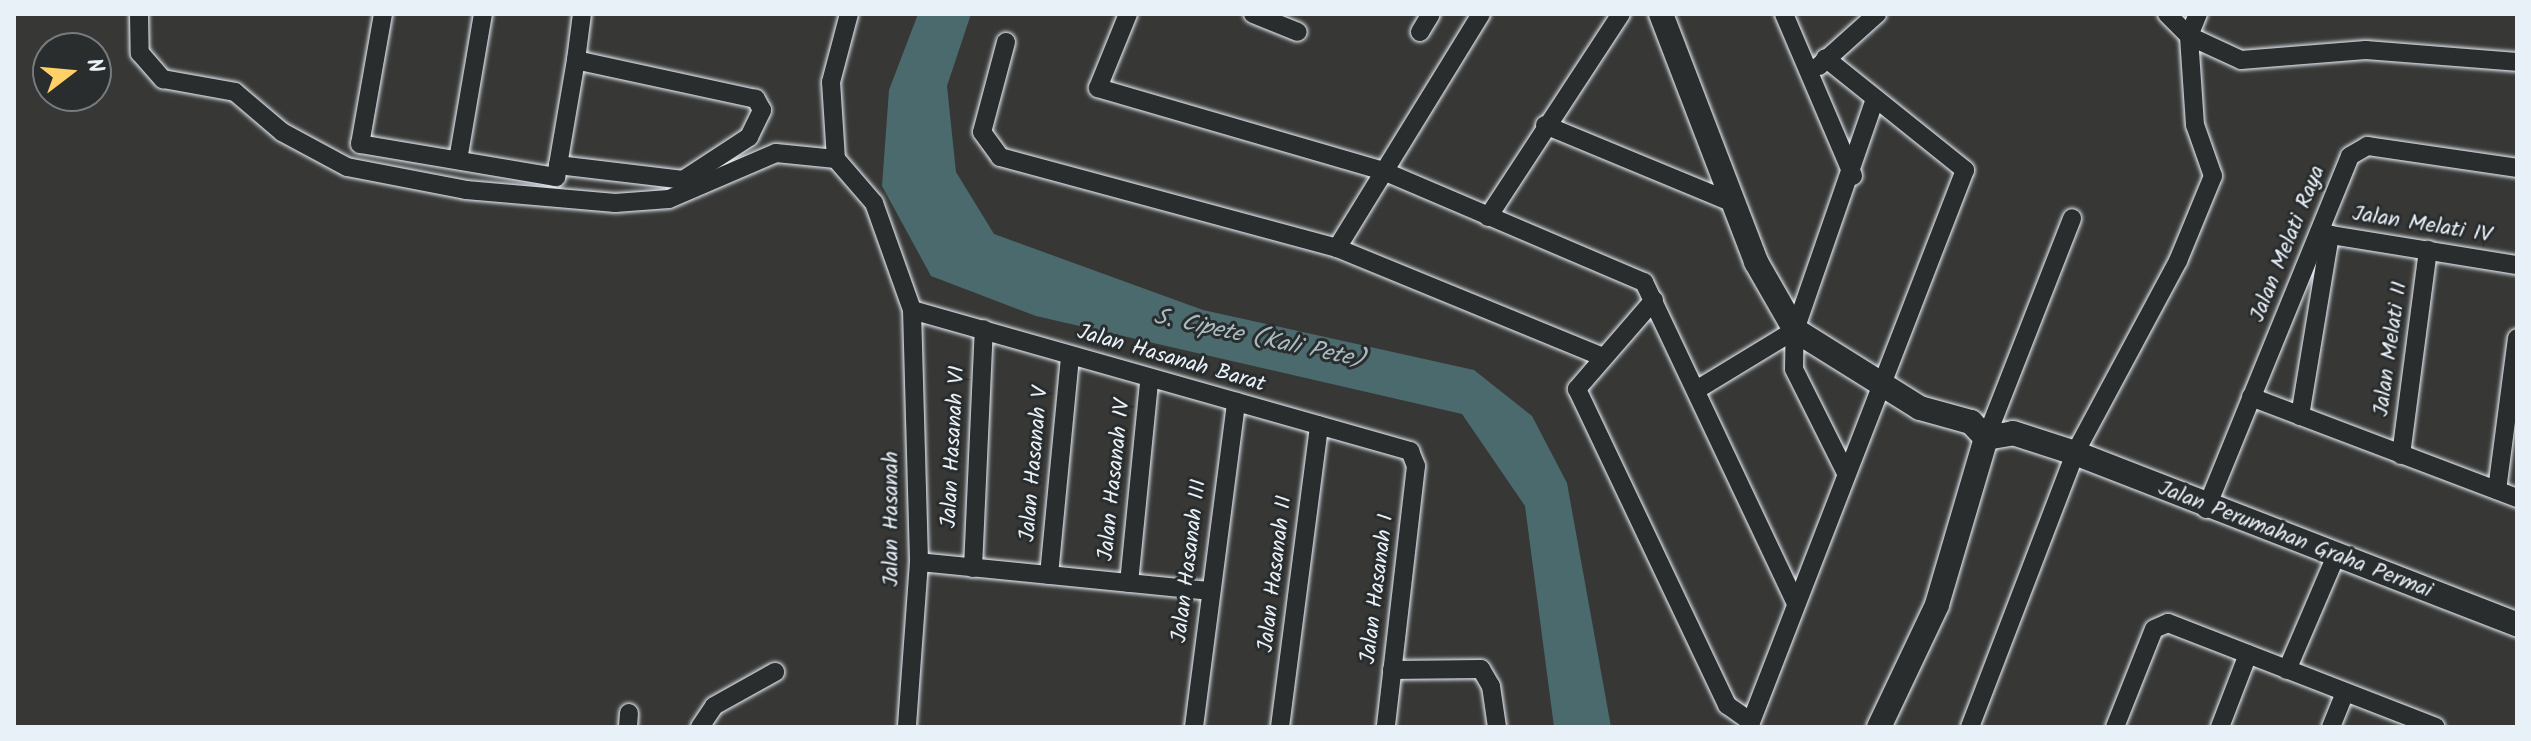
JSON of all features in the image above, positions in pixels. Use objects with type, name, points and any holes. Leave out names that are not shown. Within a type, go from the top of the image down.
[{"type":"street","points":[[383,14],[360,144],[556,177],[582,14]]},
{"type":"street","points":[[458,160],[483,14]]},
{"type":"street","points":[[133,15],[140,53],[163,79],[235,92],[282,132],[347,167],[466,190],[615,203],[682,195],[776,153],[836,159],[831,82],[849,14]]},
{"type":"street","points":[[1128,14],[1098,88],[1381,170],[1644,282],[1698,389],[1794,600]]},
{"type":"street","points":[[1253,14],[1298,32]]},
{"type":"street","points":[[1420,32],[1431,14]]},
{"type":"street","points":[[1337,248],[1381,170],[1481,14]]},
{"type":"street","points":[[1488,217],[1545,125],[1621,14]]},
{"type":"street","points":[[1661,14],[1731,202],[1795,330],[1882,387],[1920,408],[1971,422],[1986,438]]},
{"type":"street","points":[[1784,14],[1853,176]]},
{"type":"street","points":[[1811,78],[1825,58],[1877,14]]},
{"type":"street","points":[[2167,14],[2189,36],[2241,60],[2366,50],[2517,62]]},
{"type":"street","points":[[1970,727],[2075,453],[2178,261],[2213,176],[2198,145],[2189,36],[2198,14]]},
{"type":"street","points":[[1006,42],[982,132],[1000,157],[1337,248],[1603,357]]},
{"type":"street","points":[[1654,300],[1577,389],[1727,705],[1751,724],[1794,600],[1882,387],[1965,167],[1874,102],[1825,58]]},
{"type":"street","points":[[558,165],[683,180],[724,159],[761,117],[756,99],[576,60]]},
{"type":"street","points":[[1846,473],[1794,369],[1795,330],[1853,176],[1874,102]]},
{"type":"street","points":[[1545,125],[1731,202]]},
{"type":"street","name":"Jalan Melati Raya","points":[[2206,509],[2251,397],[2360,148],[2517,168]]},
{"type":"street","name":"Jalan Hasanah","points":[[836,159],[874,203],[912,310],[919,562],[907,727]]},
{"type":"street","points":[[1879,727],[1937,605],[1986,438],[2072,218]]},
{"type":"street","points":[[2300,416],[2324,233]]},
{"type":"street","name":"Jalan Melati IV","points":[[2324,233],[2517,265]]},
{"type":"street","name":"Jalan Melati II","points":[[2401,455],[2428,250]]},
{"type":"street","name":"Jalan Hasanah Barat","points":[[912,310],[984,329],[1149,382],[1403,447],[1413,456]]},
{"type":"street","name":"Jalan Hasanah VI","points":[[973,568],[984,329]]},
{"type":"street","points":[[1698,389],[1795,330]]},
{"type":"street","points":[[2497,490],[2517,338]]},
{"type":"street","name":"Jalan Hasanah V","points":[[1049,575],[1070,356]]},
{"type":"street","name":"Jalan Hasanah IV","points":[[1129,583],[1149,382]]},
{"type":"street","points":[[2251,397],[2517,498]]},
{"type":"street","name":"Jalan Hasanah III","points":[[1194,727],[1236,402]]},
{"type":"street","name":"Jalan Hasanah II","points":[[1280,727],[1319,426]]},
{"type":"street","name":"Jalan Perumahan Graha Permai","points":[[1986,438],[2013,433],[2075,453],[2206,509],[2517,624]]},
{"type":"street","name":"Jalan Hasanah I","points":[[1386,727],[1413,456]]},
{"type":"street","points":[[2287,670],[2335,558]]},
{"type":"street","points":[[919,562],[1210,591]]},
{"type":"street","points":[[2115,727],[2158,626],[2173,623],[2344,694],[2434,727]]},
{"type":"street","points":[[2220,727],[2248,654]]},
{"type":"street","points":[[1392,670],[1481,669],[1491,686],[1497,727]]},
{"type":"street","points":[[700,727],[714,706],[775,672]]},
{"type":"street","points":[[2331,727],[2344,694]]},
{"type":"water","name":"S. Cipete (Kali Pete)","points":[[918,14],[971,14],[947,86],[956,172],[994,234],[1203,310],[1474,370],[1532,416],[1567,483],[1611,727],[1554,727],[1525,506],[1462,414],[1036,316],[931,276],[882,186],[889,90]]}]
